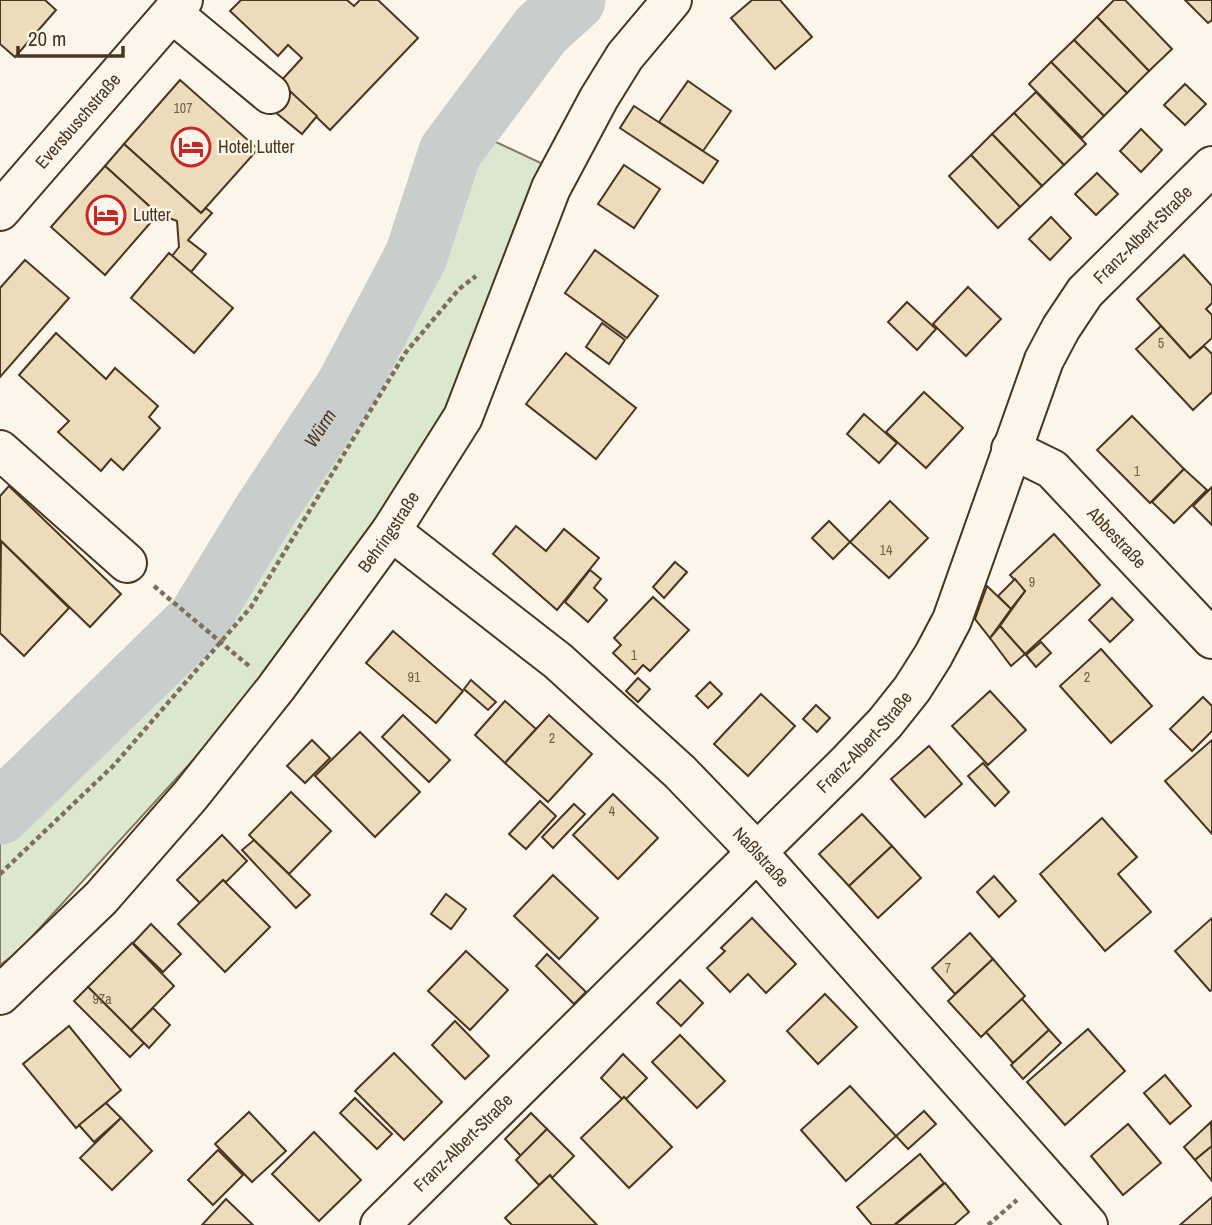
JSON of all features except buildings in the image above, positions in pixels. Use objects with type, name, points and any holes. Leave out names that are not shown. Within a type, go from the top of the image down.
[{"type":"street","name":"Behringstraße","points":[[0,995],[101,898],[190,796],[276,688],[391,531],[463,416],[551,188],[625,56],[672,0]]},
{"type":"street","points":[[177,6],[270,94]]},
{"type":"street","name":"Eversbuschstraße","points":[[0,211],[177,6]]},
{"type":"street","name":"Franz-Albert-Straße","points":[[380,1225],[757,852],[885,723],[912,689],[952,620],[1011,449],[1051,344],[1085,292],[1212,166]]},
{"type":"street","name":"Abbestraße","points":[[1011,449],[1052,469],[1212,639]]},
{"type":"street","points":[[0,450],[127,563]]},
{"type":"street","name":"Naßlstraße","points":[[391,531],[558,661],[680,772],[757,852],[1088,1225]]},
{"type":"path","points":[[0,874],[114,765],[251,607],[406,352],[459,289],[480,274]]},
{"type":"path","points":[[175,606],[253,670]]},
{"type":"green space","points":[[483,136],[545,165],[443,443],[247,701],[18,952],[0,965],[0,837],[193,665],[223,624],[286,507],[382,372],[447,251]]},
{"type":"waterway","name":"Würm","points":[[0,813],[199,619],[263,514],[348,385],[416,256],[450,152],[541,30],[574,0]]},
{"type":"place","name":"Hotel Lutter","points":[[191,147]]},
{"type":"place","name":"Lutter","points":[[106,215]]}]
